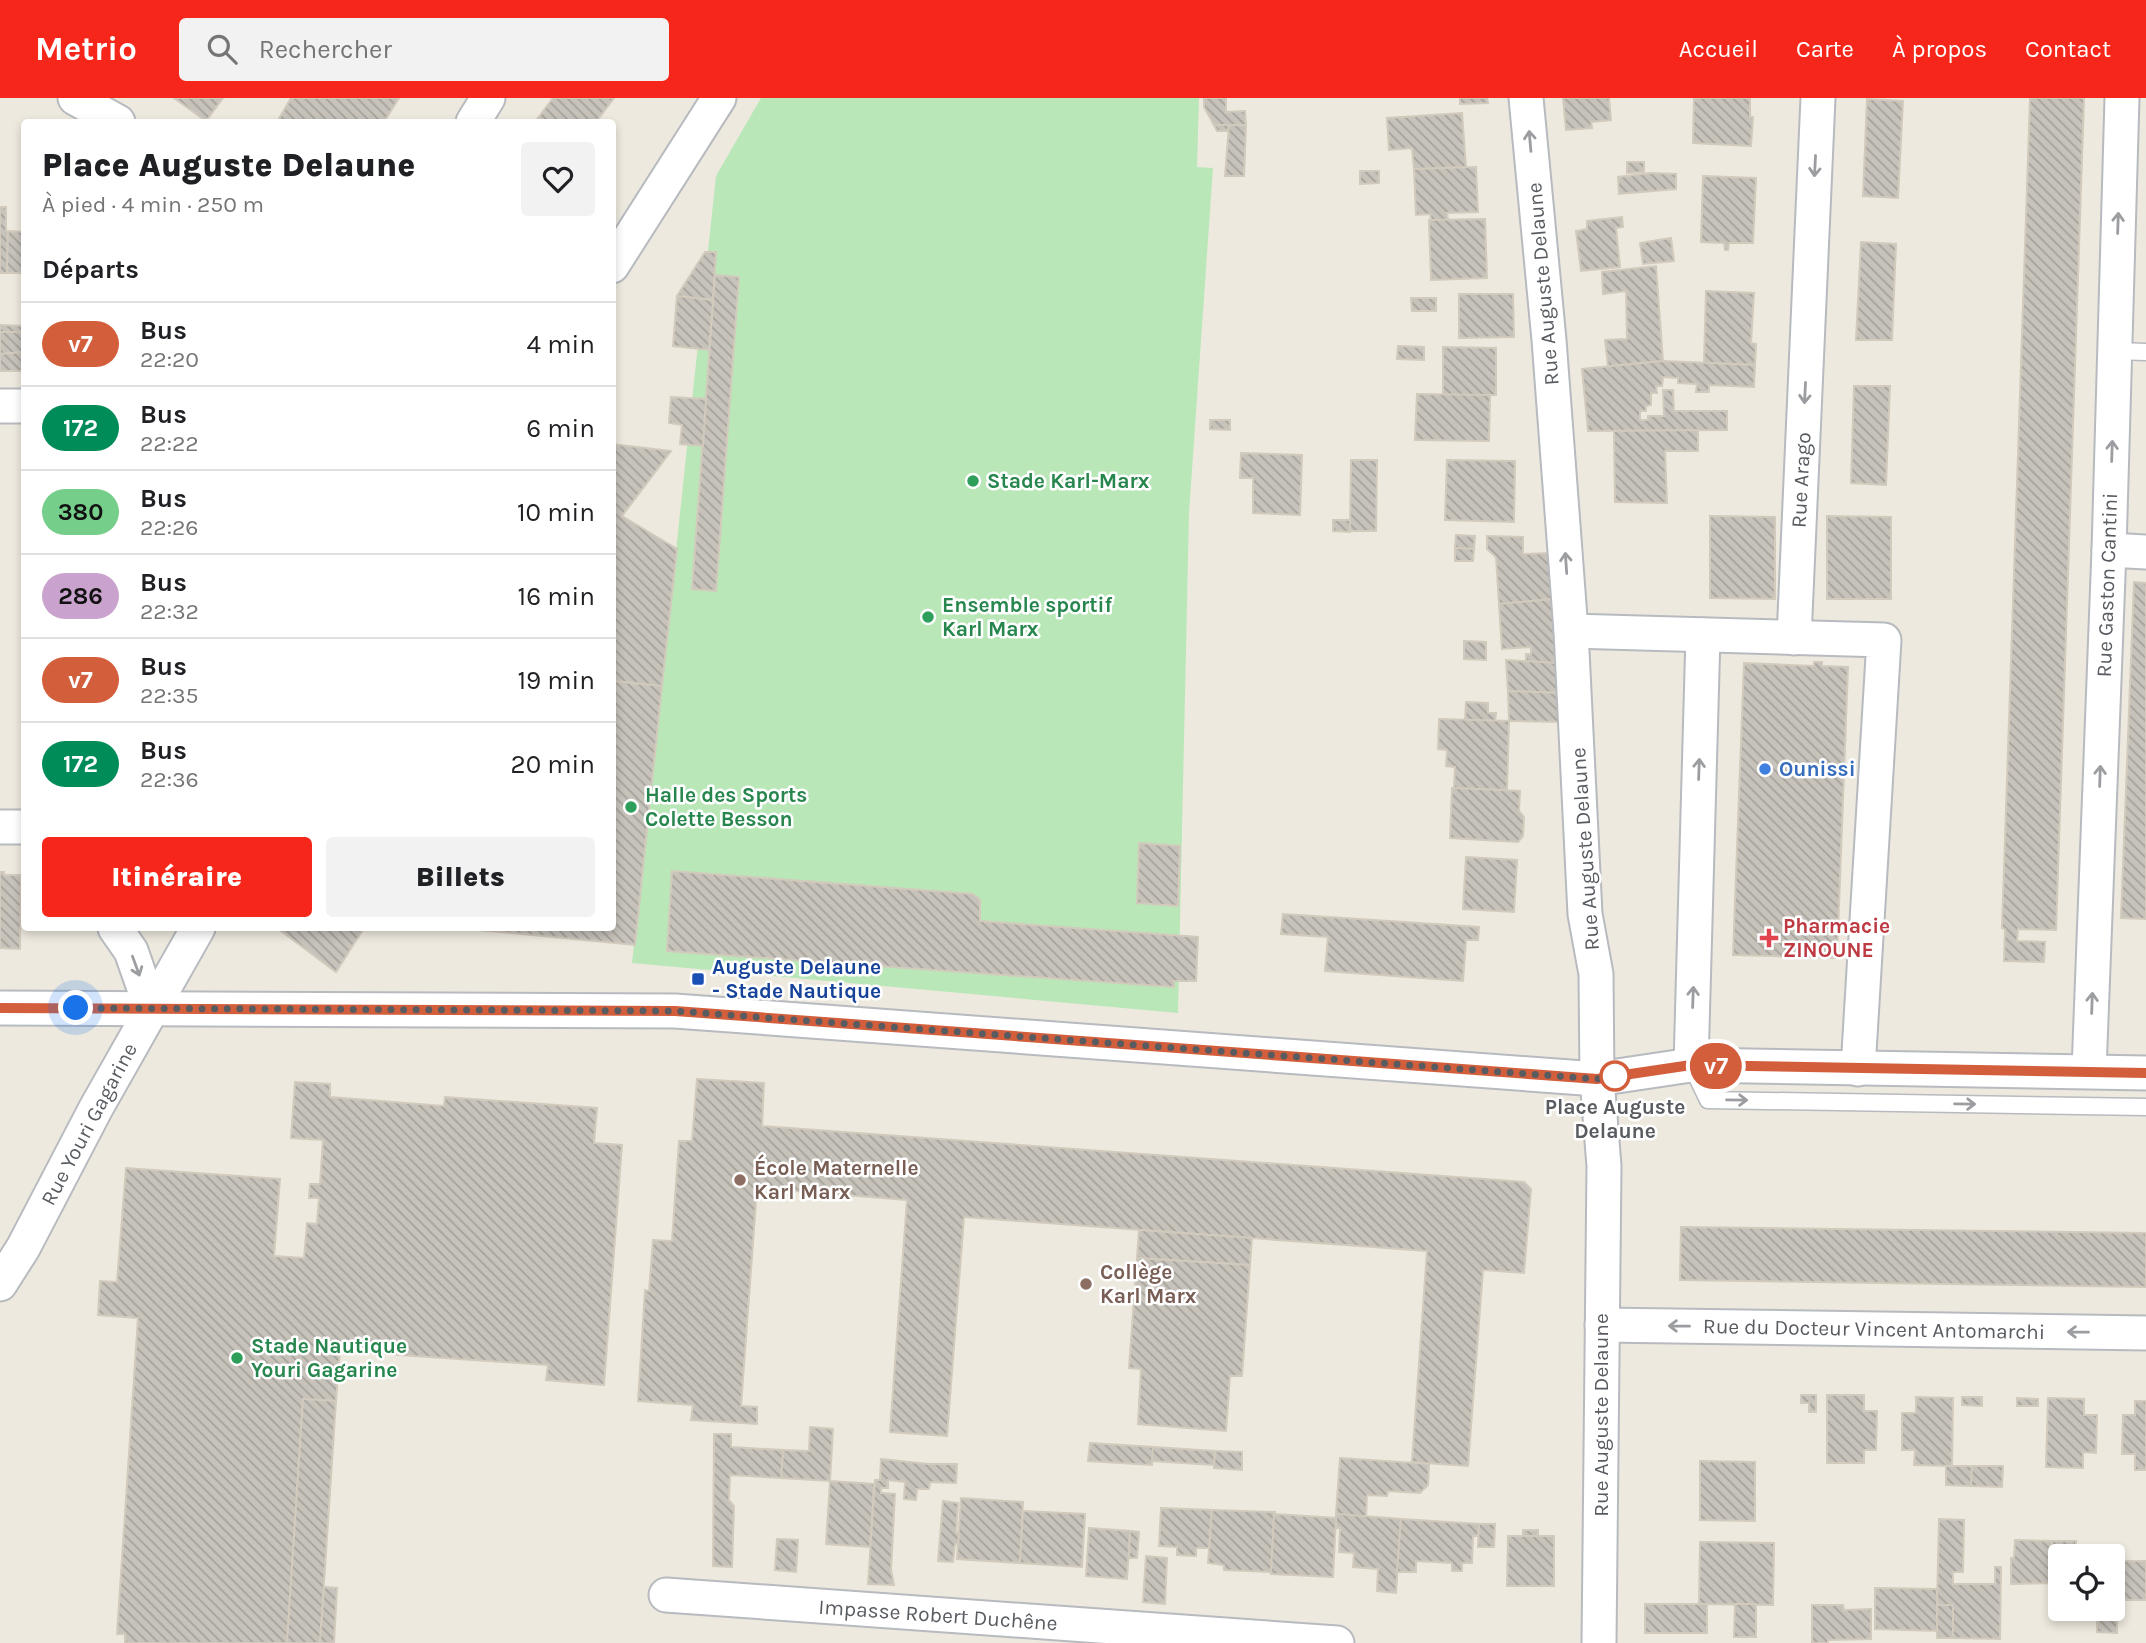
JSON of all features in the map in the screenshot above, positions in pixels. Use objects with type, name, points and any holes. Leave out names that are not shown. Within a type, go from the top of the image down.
[{"type":"street","points":[[75,98],[113,119]]},
{"type":"street","points":[[474,119],[488,98]]},
{"type":"street","points":[[616,261],[719,98]]},
{"type":"street","name":"Rue Auguste Delaune","points":[[1526,98],[1549,340],[1571,631],[1586,914],[1596,974],[1597,1079],[1604,1166],[1600,1643]]},
{"type":"street","name":"Rue Arago","points":[[1794,638],[1818,98]]},
{"type":"street","name":"Rue Gaston Cantini","points":[[2089,1071],[2109,550],[2130,351],[2122,98]]},
{"type":"street","points":[[0,406],[21,406]]},
{"type":"street","points":[[2109,550],[2146,552]]},
{"type":"street","points":[[1571,631],[1884,640],[1858,1069]]},
{"type":"street","points":[[1691,1065],[1703,635]]},
{"type":"street","points":[[0,827],[21,827]]},
{"type":"street","points":[[117,931],[131,951],[151,1008]]},
{"type":"street","name":"Rue Youri Gagarine","points":[[0,1284],[11,1247],[151,1008],[185,935]]},
{"type":"street","points":[[0,1008],[675,1011],[1597,1079],[1691,1065],[2146,1073]]},
{"type":"street","name":"Rue du Docteur Vincent Antomarchi","points":[[1602,1325],[2146,1333]]},
{"type":"street","name":"Impasse Robert Duchêne","points":[[666,1595],[1336,1643]]},
{"type":"lane","points":[[1691,1065],[1708,1100],[2146,1107]]},
{"type":"green space","name":"Stade Karl-Marx","points":[[761,98],[1199,98],[1197,167],[1213,168],[1189,513],[1178,1013],[632,963],[716,176]]},
{"type":"building","points":[[174,98],[223,98],[207,119],[203,119]]},
{"type":"building","points":[[291,98],[399,98],[386,119],[279,119]]},
{"type":"building","points":[[553,98],[614,98],[598,119],[537,119]]},
{"type":"building","points":[[1204,98],[1226,98],[1226,112],[1245,111],[1246,125],[1214,125],[1204,107]]},
{"type":"building","points":[[1460,98],[1487,98],[1488,103],[1460,104]]},
{"type":"building","points":[[1563,98],[1609,98],[1611,120],[1591,122],[1592,128],[1566,130]]},
{"type":"building","points":[[1694,98],[1750,98],[1750,117],[1753,117],[1751,146],[1693,143]]},
{"type":"building","points":[[2030,98],[2084,98],[2056,930],[2018,929],[2017,941],[2045,942],[2044,962],[2004,961],[2005,929],[2002,928]]},
{"type":"building","points":[[1867,99],[1903,101],[1898,198],[1863,196]]},
{"type":"building","points":[[1462,113],[1466,167],[1414,169],[1412,148],[1389,150],[1387,118]]},
{"type":"building","points":[[1214,125],[1229,125],[1228,131],[1217,131]]},
{"type":"building","points":[[1229,125],[1246,125],[1244,176],[1225,176]]},
{"type":"building","points":[[1627,162],[1644,162],[1644,172],[1627,173]]},
{"type":"building","points":[[1476,167],[1478,212],[1447,213],[1448,220],[1431,220],[1430,214],[1416,215],[1414,169]]},
{"type":"building","points":[[1360,171],[1379,171],[1379,183],[1360,184]]},
{"type":"building","points":[[1651,173],[1676,174],[1676,189],[1619,194],[1618,177]]},
{"type":"building","points":[[1703,176],[1756,178],[1753,243],[1729,243],[1728,250],[1725,250],[1724,243],[1701,242]]},
{"type":"building","points":[[0,207],[6,207],[7,273],[0,273]]},
{"type":"building","points":[[1622,217],[1623,227],[1616,228],[1620,267],[1581,271],[1576,231],[1587,229],[1587,221]]},
{"type":"building","points":[[1485,219],[1487,278],[1431,280],[1429,220]]},
{"type":"building","points":[[8,231],[21,232],[21,273],[7,273]]},
{"type":"building","points":[[1671,238],[1674,261],[1643,264],[1640,243]]},
{"type":"building","points":[[1861,242],[1896,244],[1892,340],[1856,340]]},
{"type":"building","points":[[705,252],[716,252],[713,300],[677,296]]},
{"type":"building","points":[[1656,266],[1663,361],[1608,366],[1605,340],[1627,339],[1626,291],[1603,294],[1602,272]]},
{"type":"building","points":[[715,275],[739,277],[716,591],[692,589]]},
{"type":"building","points":[[1706,291],[1754,293],[1751,343],[1756,344],[1755,365],[1704,363]]},
{"type":"building","points":[[1459,294],[1513,294],[1514,337],[1459,338]]},
{"type":"building","points":[[677,296],[713,300],[709,350],[673,346]]},
{"type":"building","points":[[1411,298],[1436,298],[1436,311],[1412,311]]},
{"type":"building","points":[[0,325],[21,326],[21,332],[0,332]]},
{"type":"building","points":[[0,332],[21,332],[21,352],[0,354]]},
{"type":"building","points":[[1398,346],[1424,347],[1424,360],[1397,359]]},
{"type":"building","points":[[1443,347],[1496,348],[1496,395],[1443,395]]},
{"type":"building","points":[[21,352],[21,371],[0,371],[0,354]]},
{"type":"building","points":[[1663,361],[1755,365],[1754,387],[1709,385],[1709,392],[1696,392],[1697,384],[1678,383],[1678,378],[1663,377],[1662,386],[1656,386],[1657,393],[1651,393],[1651,405],[1646,406],[1646,411],[1640,411],[1640,420],[1648,420],[1648,416],[1664,416],[1663,390],[1673,390],[1674,411],[1727,411],[1727,430],[1588,431],[1582,369]]},
{"type":"building","points":[[1854,386],[1890,386],[1886,485],[1851,483]]},
{"type":"building","points":[[1417,394],[1490,395],[1489,441],[1415,440]]},
{"type":"building","points":[[671,397],[706,399],[703,446],[680,444],[682,425],[669,423]]},
{"type":"building","points":[[1210,420],[1230,420],[1230,430],[1210,429]]},
{"type":"building","points":[[1698,430],[1698,451],[1665,451],[1667,503],[1615,502],[1614,431]]},
{"type":"building","points":[[616,444],[671,451],[622,516],[677,549],[662,686],[616,681]]},
{"type":"building","points":[[1241,453],[1302,455],[1300,515],[1253,513],[1253,478],[1240,478]]},
{"type":"building","points":[[1351,460],[1377,460],[1376,531],[1350,531]]},
{"type":"building","points":[[1447,460],[1515,461],[1514,522],[1445,520]]},
{"type":"building","points":[[1710,516],[1775,517],[1775,599],[1710,598]]},
{"type":"building","points":[[1827,516],[1891,517],[1891,599],[1827,599]]},
{"type":"building","points":[[1333,520],[1350,520],[1350,532],[1333,531]]},
{"type":"building","points":[[1456,535],[1475,536],[1474,549],[1455,548]]},
{"type":"building","points":[[1487,536],[1523,537],[1523,554],[1549,553],[1552,599],[1499,604],[1496,557],[1487,549]]},
{"type":"building","points":[[1455,548],[1474,549],[1473,561],[1455,561]]},
{"type":"building","points":[[2134,582],[2146,583],[2146,919],[2121,918]]},
{"type":"building","points":[[1552,599],[1557,663],[1526,661],[1526,654],[1531,654],[1531,647],[1502,649],[1499,604]]},
{"type":"building","points":[[1464,641],[1486,642],[1486,660],[1464,659]]},
{"type":"building","points":[[1506,660],[1557,663],[1560,693],[1508,691]]},
{"type":"building","points":[[1814,662],[1822,662],[1822,666],[1848,667],[1837,958],[1733,955],[1744,663],[1814,666]]},
{"type":"building","name":"Halle des Sports Colette Besson","points":[[616,681],[662,686],[635,945],[489,931],[616,931]]},
{"type":"building","points":[[1508,691],[1560,693],[1561,722],[1509,721]]},
{"type":"building","points":[[1466,702],[1488,703],[1488,713],[1496,713],[1495,721],[1465,720]]},
{"type":"building","points":[[1439,719],[1509,721],[1507,790],[1454,788],[1455,767],[1446,766],[1447,750],[1438,749]]},
{"type":"building","points":[[1452,788],[1520,791],[1519,811],[1524,817],[1523,836],[1518,842],[1450,838]]},
{"type":"building","points":[[1139,843],[1180,846],[1178,906],[1137,903]]},
{"type":"building","points":[[1466,857],[1517,860],[1514,912],[1463,909]]},
{"type":"building","points":[[672,871],[973,894],[980,900],[980,921],[1198,937],[1196,981],[1174,981],[1174,987],[667,951]]},
{"type":"building","points":[[0,872],[4,872],[4,875],[21,875],[20,949],[0,948]]},
{"type":"building","points":[[1283,914],[1479,927],[1478,940],[1466,940],[1463,981],[1325,971],[1328,937],[1281,934]]},
{"type":"building","points":[[281,931],[362,931],[336,972]]},
{"type":"building","points":[[697,1079],[764,1083],[762,1126],[1524,1182],[1531,1189],[1524,1273],[1483,1270],[1468,1466],[1412,1462],[1427,1251],[964,1217],[947,1436],[890,1432],[907,1200],[757,1188],[741,1406],[757,1407],[757,1424],[691,1420],[693,1405],[638,1401],[645,1290],[649,1291],[653,1240],[672,1241],[679,1141],[692,1141]]},
{"type":"building","name":"Stade Nautique Youri Gagarine","points":[[295,1082],[330,1084],[330,1097],[444,1106],[445,1097],[597,1108],[594,1143],[622,1145],[604,1385],[546,1380],[548,1365],[340,1351],[336,1401],[303,1399],[287,1643],[125,1643],[125,1634],[117,1634],[138,1318],[98,1315],[100,1281],[117,1282],[126,1168],[280,1179],[274,1256],[304,1258],[307,1223],[317,1224],[319,1198],[309,1198],[310,1184],[320,1184],[323,1140],[291,1138]]},
{"type":"building","points":[[1681,1227],[2146,1233],[2146,1287],[1680,1280]]},
{"type":"building","points":[[1139,1230],[1252,1238],[1250,1265],[1137,1258]]},
{"type":"building","points":[[1137,1258],[1250,1265],[1242,1376],[1230,1376],[1226,1431],[1138,1424],[1141,1369],[1129,1368]]},
{"type":"building","points":[[1801,1395],[1816,1395],[1816,1412],[1809,1412],[1809,1403],[1801,1403]]},
{"type":"building","points":[[1827,1395],[1864,1395],[1864,1411],[1877,1411],[1876,1450],[1864,1450],[1864,1463],[1827,1463]]},
{"type":"building","points":[[1916,1397],[1953,1398],[1952,1466],[1914,1465],[1915,1450],[1902,1450],[1902,1413],[1916,1413]]},
{"type":"building","points":[[1962,1397],[1982,1397],[1982,1406],[1962,1405]]},
{"type":"building","points":[[2017,1398],[2038,1399],[2038,1406],[2017,1406]]},
{"type":"building","points":[[2048,1398],[2084,1399],[2084,1415],[2097,1415],[2096,1453],[2083,1452],[2083,1468],[2046,1467]]},
{"type":"building","points":[[303,1399],[336,1401],[320,1643],[287,1643]]},
{"type":"building","points":[[2135,1401],[2146,1401],[2146,1470],[2135,1470],[2135,1454],[2122,1454],[2123,1415],[2135,1415]]},
{"type":"building","points":[[810,1427],[833,1429],[830,1481],[781,1478],[783,1450],[809,1451]]},
{"type":"building","points":[[714,1434],[731,1434],[731,1447],[783,1450],[781,1478],[730,1475],[729,1500],[734,1506],[732,1567],[713,1566]]},
{"type":"building","points":[[1090,1443],[1153,1447],[1152,1465],[1088,1461]]},
{"type":"building","points":[[1153,1447],[1215,1451],[1214,1465],[1152,1461]]},
{"type":"building","points":[[1215,1451],[1242,1452],[1242,1470],[1214,1468]]},
{"type":"building","points":[[1340,1458],[1429,1464],[1428,1485],[1420,1493],[1388,1491],[1387,1496],[1367,1495],[1366,1517],[1336,1514]]},
{"type":"building","points":[[881,1459],[957,1464],[956,1483],[930,1482],[929,1489],[917,1489],[916,1500],[904,1499],[905,1482],[888,1480],[888,1488],[881,1488],[881,1493],[895,1494],[891,1570],[894,1585],[868,1584],[875,1480],[880,1480]]},
{"type":"building","points":[[1700,1461],[1755,1462],[1755,1521],[1700,1520]]},
{"type":"building","points":[[1946,1466],[1972,1466],[1971,1486],[1946,1485]]},
{"type":"building","points":[[1972,1466],[2003,1466],[2002,1487],[1971,1486]]},
{"type":"building","points":[[830,1481],[874,1484],[870,1547],[826,1544]]},
{"type":"building","points":[[961,1498],[1023,1502],[1020,1563],[957,1559]]},
{"type":"building","points":[[943,1501],[958,1503],[956,1533],[959,1533],[953,1562],[938,1561]]},
{"type":"building","points":[[1161,1508],[1212,1510],[1209,1548],[1196,1548],[1196,1556],[1177,1555],[1177,1547],[1159,1546]]},
{"type":"building","points":[[1212,1510],[1275,1512],[1271,1572],[1224,1570],[1224,1565],[1208,1563]]},
{"type":"building","points":[[1023,1511],[1085,1514],[1082,1567],[1020,1563]]},
{"type":"building","points":[[1274,1514],[1336,1518],[1333,1577],[1271,1574]]},
{"type":"building","points":[[1336,1514],[1401,1519],[1396,1593],[1377,1591],[1378,1569],[1353,1567],[1354,1553],[1339,1552],[1340,1528],[1336,1528]]},
{"type":"building","points":[[1401,1519],[1479,1524],[1478,1536],[1473,1536],[1472,1563],[1462,1563],[1462,1571],[1452,1571],[1452,1563],[1416,1561],[1416,1572],[1397,1572]]},
{"type":"building","points":[[1939,1519],[1964,1520],[1963,1572],[1953,1572],[1953,1584],[1995,1584],[1995,1567],[2001,1567],[2000,1639],[1953,1638],[1953,1605],[1937,1605]]},
{"type":"building","points":[[1479,1524],[1495,1524],[1494,1547],[1478,1547]]},
{"type":"building","points":[[1089,1528],[1130,1531],[1127,1579],[1086,1576]]},
{"type":"building","points":[[1523,1530],[1538,1530],[1538,1536],[1523,1536]]},
{"type":"building","points":[[1130,1531],[1139,1532],[1137,1558],[1129,1558]]},
{"type":"building","points":[[1508,1536],[1554,1536],[1554,1586],[1507,1586]]},
{"type":"building","points":[[777,1539],[798,1540],[796,1572],[775,1570]]},
{"type":"building","points":[[2015,1540],[2052,1541],[2052,1544],[2048,1544],[2048,1583],[2011,1584],[2011,1558],[2014,1558]]},
{"type":"building","points":[[2052,1541],[2076,1541],[2076,1544],[2052,1544]]},
{"type":"building","points":[[1700,1542],[1774,1543],[1773,1605],[1699,1604]]},
{"type":"building","points":[[1146,1556],[1167,1558],[1165,1604],[1143,1602]]},
{"type":"building","points":[[2125,1561],[2146,1561],[2146,1600],[2125,1600]]},
{"type":"building","points":[[324,1587],[337,1588],[334,1643],[320,1643]]},
{"type":"building","points":[[1875,1588],[1937,1589],[1937,1631],[1875,1629]]},
{"type":"building","points":[[1645,1604],[1707,1604],[1707,1633],[1645,1633]]},
{"type":"building","points":[[1735,1604],[1756,1604],[1756,1637],[1734,1637]]},
{"type":"building","points":[[1812,1605],[1843,1605],[1844,1610],[1871,1609],[1871,1639],[1812,1643]]},
{"type":"building","points":[[1937,1605],[1953,1605],[1953,1638],[1937,1638]]},
{"type":"building","points":[[2097,1621],[2117,1621],[2117,1633],[2097,1632]]},
{"type":"bus line","name":"v7","points":[[0,1008],[675,1011],[1597,1079],[1691,1065],[2146,1073]]},
{"type":"place","name":"Stade Karl-Marx","points":[[973,481]]},
{"type":"place","name":"Ensemble sportif Karl Marx","points":[[928,617]]},
{"type":"place","name":"Ounissi","points":[[1765,769]]},
{"type":"place","name":"Halle des Sports Colette Besson","points":[[631,807]]},
{"type":"place","name":"Pharmacie ZINOUNE","points":[[1769,938]]},
{"type":"place","name":"Auguste Delaune - Stade Nautique","points":[[698,979]]},
{"type":"place","name":"Place Auguste Delaune","points":[[1615,1076]]},
{"type":"place","name":"École Maternelle Karl Marx","points":[[740,1180]]},
{"type":"place","name":"Collège Karl Marx","points":[[1086,1284]]},
{"type":"place","name":"Stade Nautique Youri Gagarine","points":[[237,1358]]},
{"type":"route","points":[[76,1008],[675,1011],[1597,1079],[1620,1076],[1615,1076]]}]
